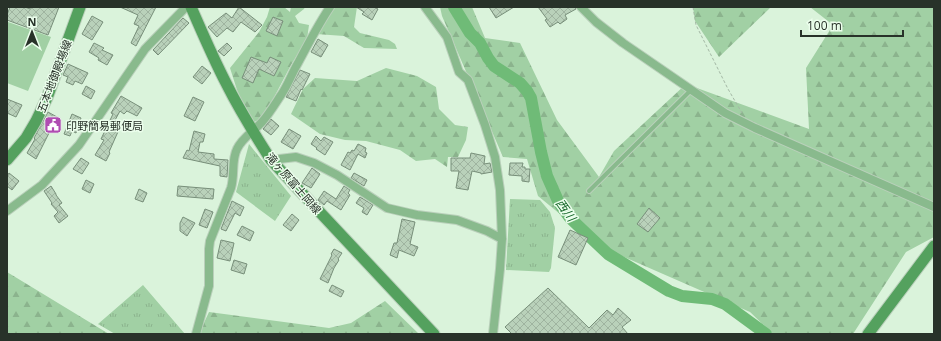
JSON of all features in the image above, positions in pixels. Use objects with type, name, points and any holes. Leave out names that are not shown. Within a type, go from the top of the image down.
[{"type":"main road","name":"五本地御殿場線","points":[[7,160],[26,138],[47,98],[80,7]]},
{"type":"main road","name":"滝ヶ原富士岡線","points":[[191,7],[225,81],[253,132],[271,160],[434,334]]},
{"type":"main road","points":[[868,334],[934,246]]},
{"type":"street","points":[[7,211],[42,185],[79,145],[145,48],[186,7]]},
{"type":"street","points":[[196,334],[209,286],[210,241],[231,188],[235,153],[241,142],[262,122],[283,93],[298,61],[330,7]]},
{"type":"street","points":[[425,7],[446,37],[459,72],[468,80],[486,125],[495,157],[499,183],[502,240],[493,334]]},
{"type":"street","points":[[581,7],[596,22],[623,43],[724,112],[762,132],[934,207]]},
{"type":"street","points":[[271,160],[296,157],[314,162],[388,208],[417,215],[457,220],[487,231],[502,240]]},
{"type":"lane","points":[[589,191],[691,90]]},
{"type":"path","points":[[693,7],[696,25],[747,124]]},
{"type":"green space","points":[[270,7],[284,7],[290,12],[291,7],[305,7],[295,16],[299,23],[309,25],[307,39],[261,119],[252,123],[237,90],[230,68],[259,32],[267,17]]},
{"type":"green space","points":[[333,7],[357,7],[354,27],[360,33],[389,40],[395,44],[397,49],[364,48],[344,36],[316,34]]},
{"type":"green space","points":[[440,7],[472,7],[485,38],[520,43],[557,120],[599,177],[614,151],[686,84],[809,129],[806,68],[833,25],[810,7],[934,7],[934,237],[906,252],[853,334],[773,334],[750,312],[599,246],[538,196],[527,159],[503,157],[442,16]]},
{"type":"green space","points":[[693,7],[771,7],[719,57],[695,21]]},
{"type":"green space","points":[[8,22],[51,37],[28,91],[7,83]]},
{"type":"green space","points":[[386,68],[417,76],[436,87],[439,109],[455,125],[468,127],[466,140],[458,157],[448,157],[447,167],[435,159],[416,161],[400,150],[366,141],[345,140],[320,134],[291,114],[303,89],[315,78],[357,81]]},
{"type":"green space","points":[[249,144],[291,196],[275,221],[236,192]]},
{"type":"green space","points":[[510,199],[540,200],[550,212],[555,228],[551,268],[549,272],[506,270]]},
{"type":"green space","points":[[7,272],[109,334],[7,334]]},
{"type":"green space","points":[[143,285],[185,334],[115,334],[98,324]]},
{"type":"green space","points":[[385,301],[419,334],[200,334],[209,312],[329,328],[351,323]]},
{"type":"building","points":[[10,7],[25,7],[30,9],[30,7],[59,7],[48,35],[7,20]]},
{"type":"building","points":[[120,7],[156,7],[136,46],[131,43],[139,26],[134,24],[138,15]]},
{"type":"building","points":[[239,7],[262,25],[255,32],[241,22],[233,32],[227,28],[217,37],[208,27],[226,13],[232,18]]},
{"type":"building","points":[[356,7],[374,7],[378,9],[372,20],[362,14],[364,12]]},
{"type":"building","points":[[489,7],[514,7],[496,18]]},
{"type":"building","points":[[538,7],[576,7],[576,9],[565,15],[567,19],[560,24],[558,22],[550,27],[545,20],[547,19]]},
{"type":"building","points":[[92,16],[103,22],[92,40],[82,34]]},
{"type":"building","points":[[273,17],[283,21],[277,36],[266,31]]},
{"type":"building","points":[[183,18],[189,23],[158,55],[153,50]]},
{"type":"building","points":[[318,39],[328,45],[321,57],[311,52]]},
{"type":"building","points":[[94,43],[104,48],[102,50],[113,55],[107,65],[98,60],[99,58],[89,52]]},
{"type":"building","points":[[227,43],[232,48],[224,56],[218,51]]},
{"type":"building","points":[[251,57],[267,63],[270,57],[281,62],[274,76],[259,69],[253,83],[242,78]]},
{"type":"building","points":[[68,64],[88,73],[82,84],[75,81],[73,85],[66,82],[68,77],[63,75]]},
{"type":"building","points":[[202,66],[211,73],[202,84],[193,77]]},
{"type":"building","points":[[300,70],[310,74],[296,101],[286,97]]},
{"type":"building","points":[[86,86],[95,91],[91,99],[82,94]]},
{"type":"building","points":[[121,96],[142,108],[137,116],[127,111],[124,114],[120,111],[114,122],[121,125],[106,161],[95,155],[104,140],[101,139],[113,114],[111,113]]},
{"type":"building","points":[[193,97],[204,102],[195,121],[184,116]]},
{"type":"building","points":[[7,99],[22,105],[16,117],[7,113]]},
{"type":"building","points":[[48,112],[57,117],[36,159],[27,153]]},
{"type":"building","points":[[72,114],[81,118],[76,133],[72,131],[70,136],[64,134]]},
{"type":"building","points":[[271,119],[279,126],[271,135],[263,129]]},
{"type":"building","points":[[289,129],[301,136],[293,149],[281,142]]},
{"type":"building","points":[[194,131],[205,134],[203,142],[200,142],[198,152],[214,154],[214,159],[228,160],[227,177],[220,176],[220,166],[183,158],[187,150],[189,151]]},
{"type":"building","points":[[316,136],[321,141],[324,137],[333,142],[325,155],[311,144]]},
{"type":"building","points":[[358,144],[366,148],[365,152],[367,153],[365,158],[358,154],[350,170],[341,165],[348,152],[350,153],[352,150],[354,151]]},
{"type":"building","points":[[471,153],[485,156],[484,164],[490,163],[492,172],[481,174],[472,171],[468,190],[456,188],[459,171],[451,171],[451,158],[470,158]]},
{"type":"building","points":[[81,158],[89,163],[82,174],[73,169]]},
{"type":"building","points":[[510,163],[523,163],[522,167],[525,167],[525,169],[530,169],[529,182],[522,181],[522,176],[509,175]]},
{"type":"building","points":[[312,168],[320,174],[311,188],[302,183]]},
{"type":"building","points":[[9,173],[19,181],[12,190],[7,186],[7,176]]},
{"type":"building","points":[[354,173],[367,180],[364,186],[351,178]]},
{"type":"building","points":[[86,180],[94,184],[90,193],[82,189]]},
{"type":"building","points":[[51,186],[62,203],[59,205],[68,216],[59,223],[54,216],[58,212],[51,204],[52,203],[44,191]]},
{"type":"building","points":[[178,186],[214,189],[213,199],[177,196]]},
{"type":"building","points":[[344,186],[350,190],[348,193],[350,195],[341,210],[327,201],[324,205],[318,200],[324,191],[336,199]]},
{"type":"building","points":[[139,189],[147,193],[143,202],[135,199]]},
{"type":"building","points":[[360,197],[373,205],[367,215],[362,212],[364,208],[356,203]]},
{"type":"building","points":[[232,201],[244,207],[240,216],[235,213],[226,231],[221,229]]},
{"type":"building","points":[[649,208],[660,218],[648,232],[637,224]]},
{"type":"building","points":[[205,209],[213,212],[207,228],[199,225]]},
{"type":"building","points":[[292,214],[299,220],[291,231],[283,225]]},
{"type":"building","points":[[183,217],[195,223],[187,236],[180,231],[180,223]]},
{"type":"building","points":[[402,219],[415,222],[410,244],[418,247],[414,256],[399,250],[397,258],[390,255],[394,243],[397,243]]},
{"type":"building","points":[[242,226],[254,232],[250,241],[237,235]]},
{"type":"building","points":[[570,230],[588,238],[576,265],[558,257]]},
{"type":"building","points":[[221,240],[234,243],[230,261],[217,258]]},
{"type":"building","points":[[334,249],[342,253],[328,283],[320,279]]},
{"type":"building","points":[[234,260],[247,264],[244,274],[231,270]]},
{"type":"building","points":[[332,285],[344,291],[341,297],[329,291]]},
{"type":"building","points":[[548,288],[589,328],[607,310],[613,315],[618,308],[631,320],[622,327],[628,334],[512,334],[505,327]]},
{"type":"waterway","name":"西川","points":[[454,7],[470,33],[480,43],[494,66],[520,83],[531,98],[547,176],[559,203],[570,218],[608,254],[669,291],[682,296],[712,299],[725,304],[766,334]]},
{"type":"place","name":"印野簡易郵便局","points":[[53,125]]}]
